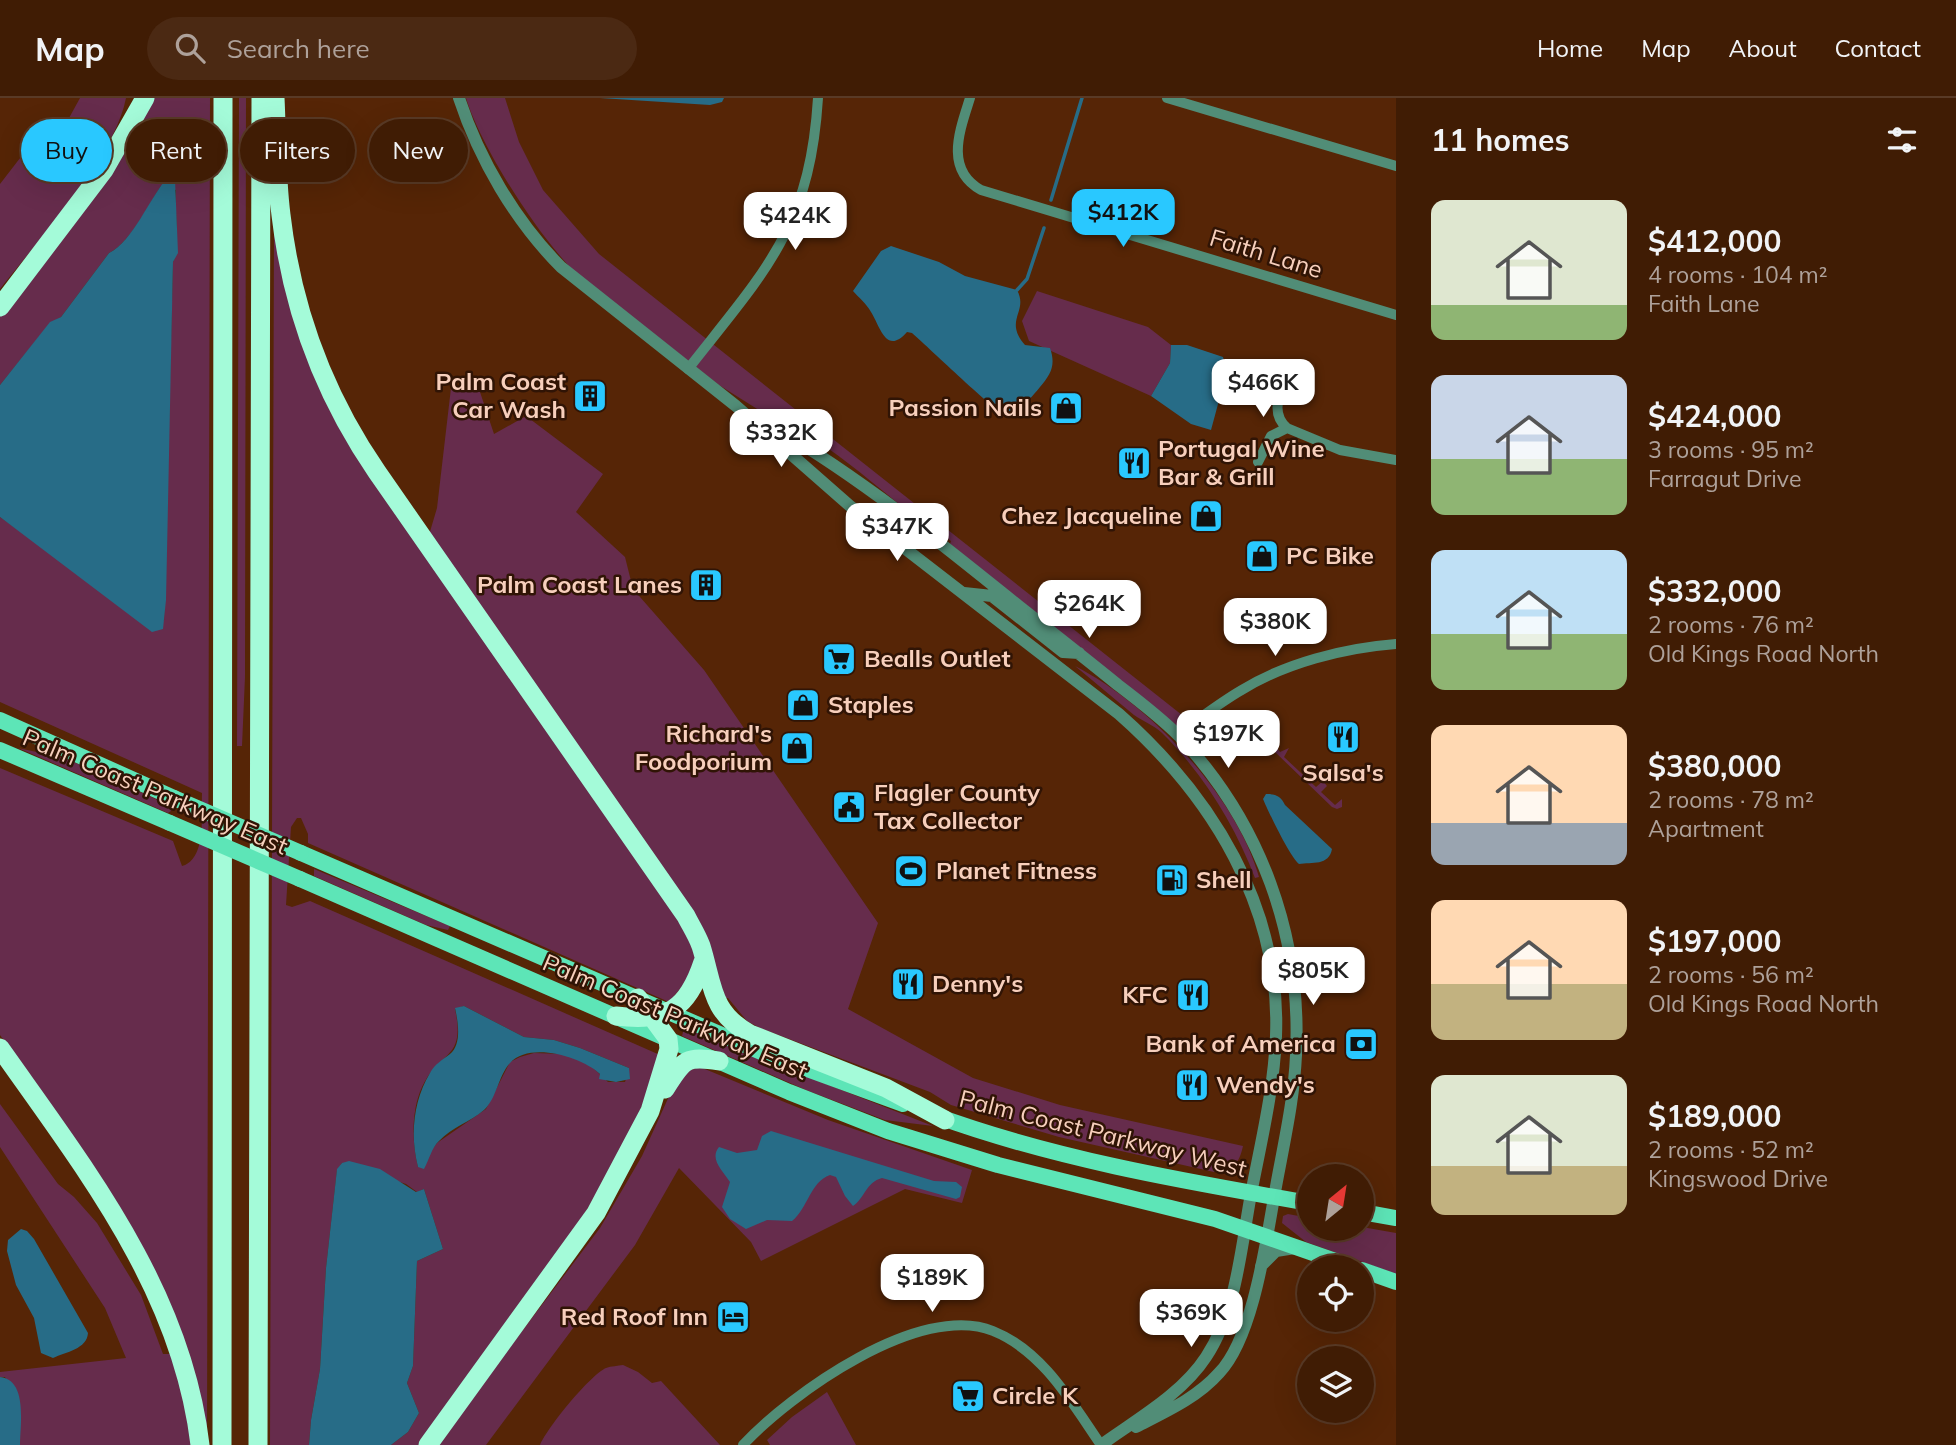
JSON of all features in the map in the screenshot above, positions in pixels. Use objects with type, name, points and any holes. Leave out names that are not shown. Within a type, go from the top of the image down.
[{"type":"highway","points":[[0,307],[104,170],[145,98]]},
{"type":"highway","points":[[222,1445],[223,98]]},
{"type":"highway","points":[[258,1445],[261,98]]},
{"type":"highway","points":[[275,98],[280,203],[291,278],[308,338],[337,406],[371,463],[685,916],[701,946],[703,962],[719,1004],[729,1018],[744,1030],[886,1088],[945,1120]]},
{"type":"highway","points":[[616,1016],[642,1019],[678,1007],[687,999],[703,962]]},
{"type":"highway","points":[[638,998],[659,1014],[668,1039],[668,1056],[650,1111]]},
{"type":"highway","points":[[0,1048],[108,1204],[147,1271],[182,1360],[200,1445]]},
{"type":"highway","points":[[428,1445],[596,1213],[650,1111],[683,1063],[697,1057],[719,1061]]},
{"type":"main road","points":[[0,720],[638,998]]},
{"type":"main road","name":"Palm Coast Parkway East","points":[[0,750],[719,1061],[888,1131],[1010,1168],[1245,1228],[1318,1255]]},
{"type":"main road","name":"Palm Coast Parkway West","points":[[659,1014],[945,1120],[1160,1177],[1297,1201]]},
{"type":"main road","points":[[1374,1214],[1396,1218]]},
{"type":"main road","points":[[1374,1274],[1396,1282]]},
{"type":"street","points":[[459,98],[472,135],[487,164],[545,251],[581,285],[736,407],[850,506],[1142,734],[1196,794],[1215,820],[1236,859],[1262,923],[1274,989],[1276,1020],[1273,1073],[1245,1228],[1226,1314],[1207,1356],[1185,1383],[1101,1445],[1187,1399],[1221,1372],[1241,1342],[1274,1198],[1296,1056],[1294,985],[1283,918],[1264,863],[1240,816],[1177,734],[978,573],[820,454],[736,407]]},
{"type":"street","points":[[688,369],[753,288],[785,238],[806,183],[816,130],[818,98]]},
{"type":"street","name":"Faith Lane","points":[[970,98],[958,140],[957,159],[965,176],[981,190],[1396,315]]},
{"type":"street","points":[[1167,98],[1396,166]]},
{"type":"street","points":[[1283,383],[1277,412],[1280,421],[1287,428],[1339,450],[1396,460]]},
{"type":"street","points":[[1258,462],[1271,436],[1287,428]]},
{"type":"street","points":[[964,593],[992,596],[1063,652],[1079,653]]},
{"type":"street","points":[[1177,734],[1242,689],[1275,674],[1319,658],[1360,648],[1396,644]]},
{"type":"street","points":[[1259,1269],[1276,1251],[1297,1248]]},
{"type":"street","points":[[743,1445],[804,1390],[853,1360],[929,1330],[967,1325],[999,1334],[1036,1360],[1056,1381],[1101,1445]]},
{"type":"shaded area","points":[[80,98],[126,98],[112,136],[112,119],[68,119]]},
{"type":"shaded area","points":[[151,98],[210,98],[210,119],[136,119]]},
{"type":"shaded area","points":[[239,98],[246,98],[246,119],[240,119],[240,182],[246,182],[245,677],[242,746],[237,746]]},
{"type":"shaded area","points":[[466,98],[505,98],[519,142],[543,190],[599,254],[1206,734],[1214,744],[1205,754],[1161,713],[950,544],[951,541],[830,450],[812,438],[805,439],[719,385],[575,272],[544,237],[512,190],[484,141]]},
{"type":"shaded area","points":[[126,134],[126,182],[210,182],[207,1445],[187,1363],[47,1103],[0,1035],[0,768],[173,841],[182,866],[196,855],[201,835],[202,793],[0,702],[0,517],[52,554],[164,621],[173,262],[177,238],[176,190],[161,186],[124,241],[109,253],[61,317],[50,323],[0,385],[0,313],[92,182],[112,182],[112,154]]},
{"type":"shaded area","points":[[21,157],[21,182],[83,182],[0,289],[0,184]]},
{"type":"shaded area","points":[[274,229],[314,365],[680,917],[695,952],[696,970],[669,1002],[308,843],[308,834],[301,818],[297,818],[291,827],[286,905],[292,907],[310,901],[660,1055],[636,1120],[586,1211],[424,1445],[391,1445],[408,1432],[419,1413],[407,1383],[413,1366],[417,1261],[443,1249],[424,1189],[417,1192],[406,1184],[342,1163],[337,1170],[326,1268],[320,1369],[309,1445],[270,1445]],"holes":[[[464,1006],[524,1037],[554,1040],[629,1068],[625,1082],[608,1082],[589,1064],[563,1054],[534,1053],[520,1057],[510,1062],[486,1109],[437,1143],[418,1167],[414,1137],[418,1096],[429,1075],[454,1047],[457,1038],[455,1009]]]},
{"type":"shaded area","points":[[1037,291],[1148,327],[1171,345],[1170,363],[1151,396],[1029,341],[1022,321]]},
{"type":"shaded area","points":[[451,388],[480,392],[494,434],[526,416],[603,474],[576,512],[625,557],[633,589],[704,670],[878,923],[848,1009],[973,1078],[1060,1105],[1243,1146],[1234,1165],[1214,1172],[1059,1137],[951,1105],[930,1092],[760,1028],[747,1021],[728,998],[721,998],[710,945],[429,535],[437,508]]},
{"type":"shaded area","points":[[1075,666],[1132,703],[1186,755],[1231,815],[1248,846],[1259,877],[1255,878],[1238,838],[1216,800],[1190,764],[1161,732],[1134,715]]},
{"type":"shaded area","points":[[1271,725],[1274,728],[1267,734],[1280,752],[1289,748],[1284,757],[1316,787],[1323,781],[1327,786],[1321,792],[1335,805],[1342,799],[1342,807],[1332,807],[1275,752],[1265,734],[1266,727]]},
{"type":"shaded area","points":[[18,748],[65,758],[169,805],[171,811],[168,813]]},
{"type":"shaded area","points":[[314,869],[450,926],[448,930],[426,925],[314,876]]},
{"type":"shaded area","points":[[684,1028],[933,1126],[885,1120],[806,1090],[682,1036]]},
{"type":"shaded area","points":[[700,1067],[828,1120],[972,1170],[962,1203],[905,1189],[761,1261],[751,1242],[679,1168],[635,1245],[486,1445],[436,1445],[600,1228],[642,1156],[675,1083],[683,1072]]},
{"type":"shaded area","points":[[0,1104],[58,1184],[74,1197],[97,1223],[141,1295],[163,1354],[172,1354],[194,1445],[20,1445],[20,1410],[5,1377],[0,1377],[0,1372],[126,1358],[105,1308],[0,1147]]},
{"type":"shaded area","points":[[1283,1216],[1297,1216],[1297,1235],[1282,1223]]},
{"type":"shaded area","points":[[1374,1229],[1396,1233],[1396,1274],[1374,1266],[1374,1255],[1343,1255],[1306,1242],[1374,1241]]},
{"type":"shaded area","points":[[623,1365],[652,1383],[661,1381],[720,1445],[540,1445],[560,1415],[590,1381],[606,1368]]},
{"type":"shaded area","points":[[827,1392],[856,1445],[770,1445],[767,1440],[792,1417]]},
{"type":"water","points":[[600,98],[724,98],[722,102],[710,105]]},
{"type":"water","points":[[164,182],[175,182],[178,253],[173,262],[166,600],[163,629],[152,632],[0,517],[0,385],[50,322],[61,317],[109,253],[126,239]]},
{"type":"water","points":[[891,246],[939,262],[965,276],[1017,290],[1020,304],[1016,329],[1019,336],[1025,345],[1050,348],[1053,359],[1047,378],[1024,405],[1001,411],[912,333],[907,332],[894,341],[884,336],[869,309],[853,291],[881,251]]},
{"type":"water","points":[[1171,345],[1187,345],[1223,357],[1227,371],[1211,430],[1191,424],[1151,396],[1170,363]]},
{"type":"water","points":[[1266,794],[1280,798],[1332,849],[1324,861],[1299,864],[1295,860],[1269,813],[1263,799]]},
{"type":"water","points":[[464,1006],[524,1037],[554,1040],[629,1068],[630,1079],[616,1082],[599,1079],[600,1074],[592,1068],[556,1054],[543,1052],[519,1056],[506,1068],[484,1110],[444,1136],[434,1147],[424,1169],[418,1167],[414,1131],[420,1095],[432,1070],[454,1050],[458,1032],[455,1008]]},
{"type":"water","points":[[771,1131],[934,1181],[956,1182],[962,1187],[960,1197],[956,1199],[882,1178],[872,1183],[853,1206],[836,1177],[830,1175],[823,1178],[813,1189],[792,1221],[767,1220],[746,1229],[730,1219],[722,1207],[730,1182],[718,1165],[716,1151],[719,1147],[737,1153],[757,1150],[762,1136]]},
{"type":"water","points":[[349,1161],[380,1169],[416,1192],[424,1189],[443,1249],[417,1261],[413,1366],[407,1383],[419,1413],[408,1432],[391,1445],[309,1445],[320,1369],[326,1268],[337,1169],[342,1163]]},
{"type":"water","points":[[21,1229],[34,1239],[88,1333],[80,1346],[53,1358],[41,1353],[34,1318],[16,1285],[7,1251],[8,1240]]},
{"type":"water","points":[[0,1377],[9,1380],[19,1395],[20,1445],[0,1445]]},
{"type":"waterway","points":[[1051,200],[1082,98]]},
{"type":"waterway","points":[[1017,290],[1027,279],[1044,228]]},
{"type":"place","name":"Palm Coast Car Wash","points":[[590,396]]},
{"type":"place","name":"Passion Nails","points":[[1066,408]]},
{"type":"place","name":"Portugal Wine Bar & Grill","points":[[1134,463]]},
{"type":"place","name":"Chez Jacqueline","points":[[1206,516]]},
{"type":"place","name":"PC Bike","points":[[1262,556]]},
{"type":"place","name":"Palm Coast Lanes","points":[[706,585]]},
{"type":"place","name":"Bealls Outlet","points":[[839,659]]},
{"type":"place","name":"Staples","points":[[803,705]]},
{"type":"place","name":"Salsa's","points":[[1343,737]]},
{"type":"place","name":"Richard's Foodporium","points":[[797,748]]},
{"type":"place","name":"Flagler County Tax Collector","points":[[849,807]]},
{"type":"place","name":"Planet Fitness","points":[[911,871]]},
{"type":"place","name":"Shell","points":[[1172,880]]},
{"type":"place","name":"Denny's","points":[[908,984]]},
{"type":"place","name":"KFC","points":[[1193,995]]},
{"type":"place","name":"Bank of America","points":[[1361,1044]]},
{"type":"place","name":"Wendy's","points":[[1192,1085]]},
{"type":"place","name":"Red Roof Inn","points":[[733,1317]]},
{"type":"place","name":"Circle K","points":[[968,1396]]}]
